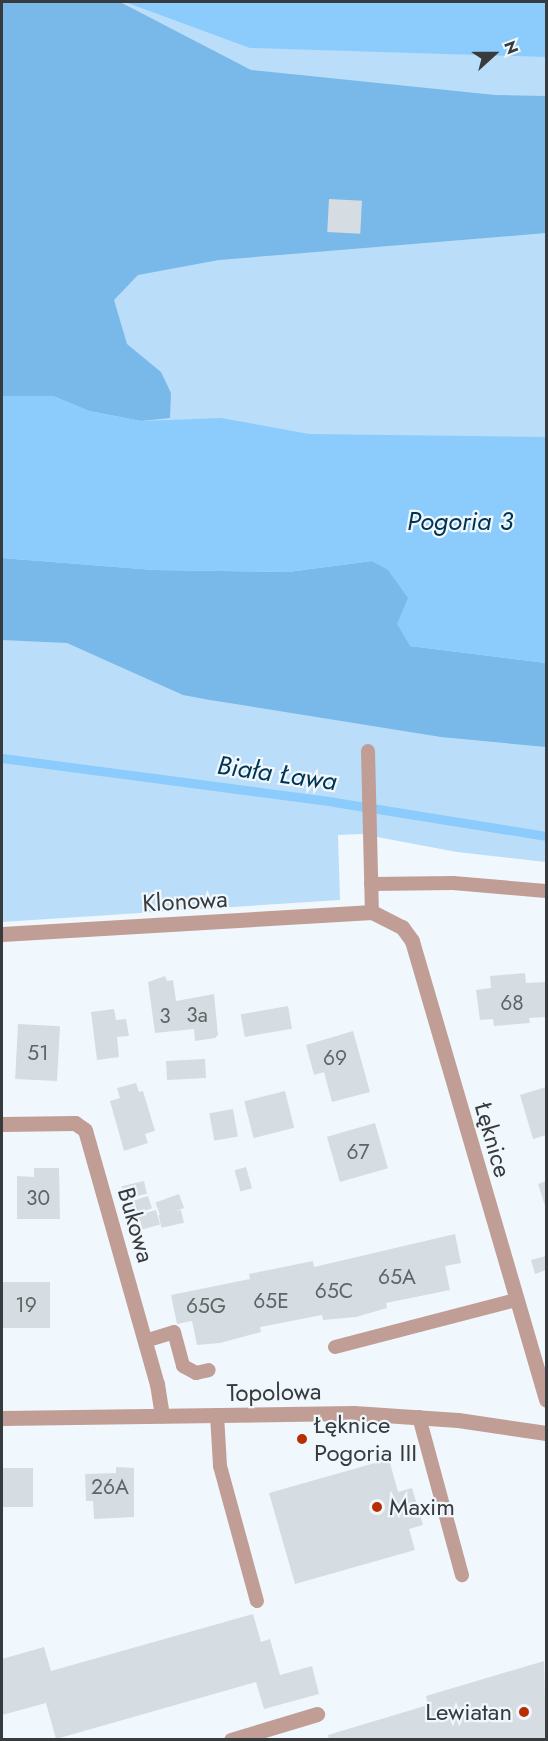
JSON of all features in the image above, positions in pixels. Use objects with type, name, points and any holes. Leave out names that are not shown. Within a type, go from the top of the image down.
[{"type":"street","name":"Klonowa","points":[[2,934],[372,912]]},
{"type":"street","name":"Łęknice","points":[[372,912],[402,927],[412,941],[546,1400]]},
{"type":"street","name":"Bukowa","points":[[2,1124],[75,1123],[85,1130],[145,1341],[162,1416]]},
{"type":"street","name":"Topolowa","points":[[2,1418],[217,1415],[419,1417],[546,1433]]},
{"type":"street","points":[[231,1740],[317,1714]]},
{"type":"lane","points":[[368,751],[372,912]]},
{"type":"lane","points":[[371,884],[453,883],[546,891]]},
{"type":"lane","points":[[335,1347],[516,1300]]},
{"type":"lane","points":[[145,1341],[174,1332],[183,1366],[195,1373],[209,1370]]},
{"type":"lane","points":[[217,1415],[220,1466],[256,1601]]},
{"type":"lane","points":[[419,1417],[462,1575]]},
{"type":"shaded area","points":[[2,2],[546,2],[546,862],[457,852],[361,834],[338,835],[340,900],[2,922]]},
{"type":"shaded area","points":[[2,2],[120,2],[251,70],[495,95],[546,96],[546,233],[219,260],[138,275],[114,300],[127,344],[161,372],[171,393],[170,418],[141,421],[89,411],[53,396],[2,396]]},
{"type":"shaded area","points":[[2,558],[154,570],[288,572],[372,561],[388,569],[409,598],[410,646],[546,663],[546,747],[441,737],[183,695],[67,643],[2,640]]},
{"type":"water","points":[[125,2],[546,2],[546,57],[250,48]]},
{"type":"water","name":"Pogoria 3","points":[[2,396],[53,396],[89,411],[141,421],[221,418],[309,434],[546,437],[546,663],[410,646],[397,624],[408,598],[388,570],[372,561],[288,572],[154,570],[2,558]]},
{"type":"building","points":[[329,199],[362,201],[360,234],[327,232]]},
{"type":"building","points":[[525,973],[526,983],[546,982],[546,1017],[529,1018],[530,1023],[494,1026],[493,1019],[480,1020],[476,990],[491,988],[490,976]]},
{"type":"building","points":[[165,976],[167,981],[173,980],[176,1001],[214,994],[218,1035],[215,1038],[195,1041],[194,1029],[155,1033],[148,982]]},
{"type":"building","points":[[288,1006],[292,1029],[245,1037],[241,1014]]},
{"type":"building","points":[[114,1009],[116,1020],[126,1019],[129,1036],[117,1037],[119,1057],[97,1060],[91,1012]]},
{"type":"building","points":[[18,1024],[60,1026],[57,1081],[15,1079]]},
{"type":"building","points":[[353,1031],[370,1092],[332,1102],[324,1072],[314,1075],[306,1045]]},
{"type":"building","points":[[205,1059],[206,1078],[167,1080],[166,1061]]},
{"type":"building","points":[[136,1083],[139,1092],[143,1091],[155,1131],[145,1134],[148,1143],[124,1151],[110,1101],[120,1098],[117,1088]]},
{"type":"building","points":[[546,1087],[546,1135],[533,1139],[520,1095]]},
{"type":"building","points":[[285,1091],[294,1128],[253,1138],[244,1101]]},
{"type":"building","points":[[233,1109],[238,1137],[214,1141],[209,1113]]},
{"type":"building","points":[[375,1123],[388,1168],[340,1182],[327,1137]]},
{"type":"building","points":[[246,1167],[252,1188],[241,1191],[234,1170]]},
{"type":"building","points":[[34,1168],[59,1168],[60,1219],[17,1219],[17,1176],[34,1177]]},
{"type":"building","points":[[144,1181],[147,1194],[125,1199],[122,1186]]},
{"type":"building","points":[[546,1181],[546,1209],[538,1184]]},
{"type":"building","points":[[179,1194],[184,1208],[161,1217],[156,1203]]},
{"type":"building","points":[[148,1196],[152,1208],[130,1215],[126,1203]]},
{"type":"building","points":[[156,1210],[160,1224],[134,1232],[130,1217]]},
{"type":"building","points":[[181,1210],[184,1223],[162,1228],[159,1215]]},
{"type":"building","points":[[455,1234],[461,1263],[445,1266],[450,1290],[386,1303],[387,1308],[356,1317],[323,1320],[322,1315],[260,1327],[261,1332],[220,1343],[197,1345],[192,1321],[177,1324],[171,1295],[250,1279],[249,1274],[313,1261],[314,1267]]},
{"type":"building","points":[[546,1256],[546,1270],[535,1274],[531,1260]]},
{"type":"building","points":[[2,1282],[50,1282],[50,1328],[2,1328]]},
{"type":"building","points":[[389,1459],[398,1492],[412,1488],[423,1525],[409,1529],[415,1550],[295,1584],[269,1493]]},
{"type":"building","points":[[116,1467],[134,1468],[134,1517],[94,1519],[93,1501],[86,1501],[85,1474],[116,1473]]},
{"type":"building","points":[[2,1468],[33,1468],[33,1507],[2,1507]]},
{"type":"building","points":[[253,1614],[261,1642],[270,1639],[280,1675],[312,1666],[319,1694],[264,1709],[256,1682],[56,1739],[46,1703],[2,1715],[2,1659],[44,1647],[51,1671]]},
{"type":"building","points":[[544,1661],[546,1740],[329,1740],[328,1735],[428,1705],[426,1696]]},
{"type":"waterway","name":"Biała Ława","points":[[2,758],[334,802],[546,836]]},
{"type":"place","name":"Łęknice Pogoria III","points":[[302,1439]]},
{"type":"place","name":"Maxim","points":[[377,1507]]},
{"type":"place","name":"Lewiatan","points":[[524,1712]]}]
